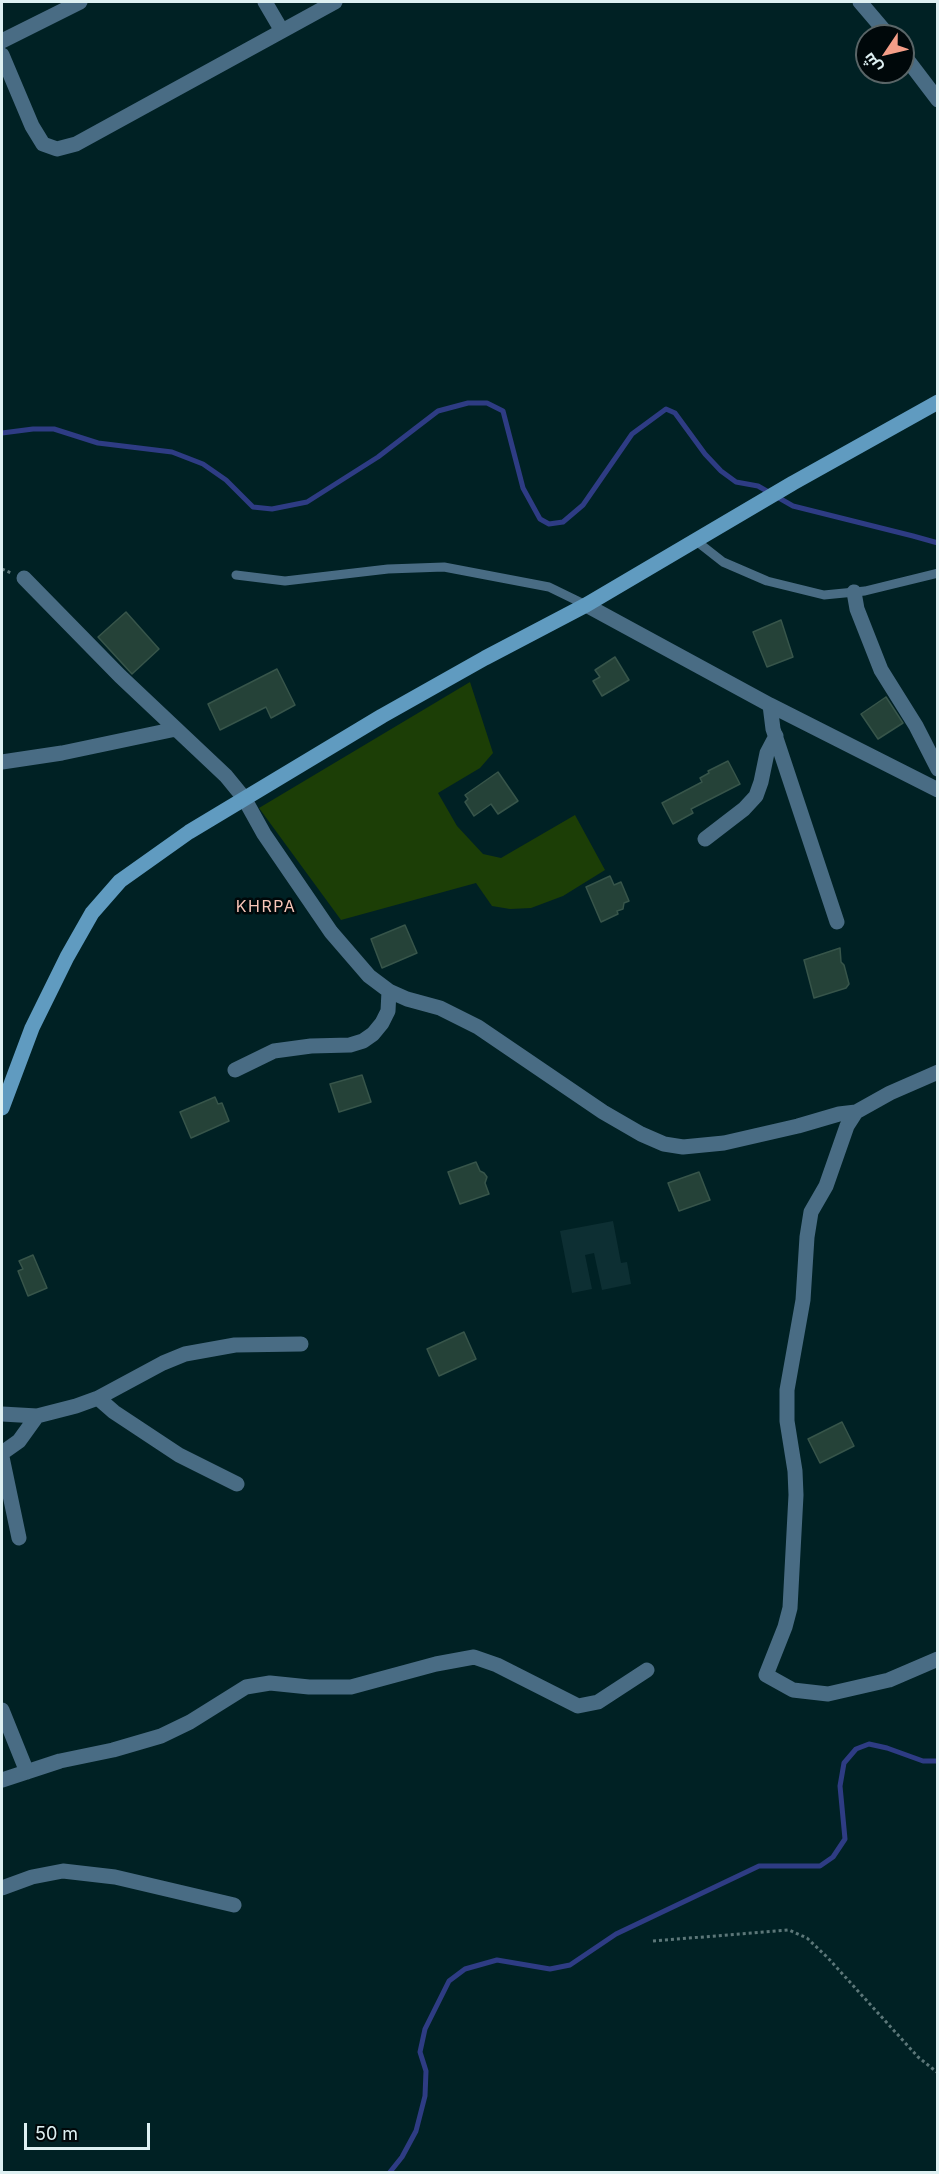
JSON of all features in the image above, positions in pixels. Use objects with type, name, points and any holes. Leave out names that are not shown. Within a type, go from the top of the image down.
[{"type":"street","points":[[2,41],[80,2]]},
{"type":"street","points":[[265,2],[282,31]]},
{"type":"street","points":[[2,55],[32,126],[43,144],[57,149],[76,144],[335,2]]},
{"type":"street","points":[[860,2],[879,24]]},
{"type":"street","points":[[915,70],[938,100]]},
{"type":"street","points":[[2,1108],[32,1028],[67,957],[92,913],[120,881],[189,832],[392,710],[586,604],[793,483],[938,402]]},
{"type":"street","points":[[24,578],[120,676],[226,776],[244,798],[264,834],[331,932],[369,976],[389,991],[407,999],[440,1008],[478,1027],[603,1112],[641,1134],[664,1144],[683,1147],[724,1143],[839,1114],[856,1112],[890,1093],[938,1072]]},
{"type":"street","points":[[854,592],[857,609],[881,670],[916,726],[938,769]]},
{"type":"street","points":[[586,604],[770,705],[938,790]]},
{"type":"street","points":[[770,705],[776,736],[837,922]]},
{"type":"street","points":[[2,762],[62,753],[176,729]]},
{"type":"street","points":[[705,839],[744,810],[756,796],[767,753],[776,736]]},
{"type":"street","points":[[235,1070],[274,1051],[311,1046],[350,1045],[363,1041],[382,1023],[388,1011],[389,991]]},
{"type":"street","points":[[856,1112],[847,1125],[826,1186],[811,1212],[803,1300],[787,1390],[787,1420],[795,1471],[796,1495],[790,1608],[766,1675],[793,1690],[828,1694],[889,1680],[938,1659]]},
{"type":"street","points":[[2,1414],[37,1416],[98,1398],[163,1363],[185,1354],[236,1345],[301,1344]]},
{"type":"street","points":[[98,1398],[114,1412],[179,1455],[237,1484]]},
{"type":"street","points":[[19,1538],[2,1455],[19,1441],[37,1416]]},
{"type":"street","points":[[2,1780],[60,1761],[113,1750],[161,1736],[190,1722],[246,1687],[270,1683],[309,1687],[351,1687],[436,1664],[474,1657],[496,1665],[578,1706],[598,1702],[648,1670]]},
{"type":"street","points":[[2,1710],[27,1772]]},
{"type":"street","points":[[2,1888],[32,1877],[63,1871],[115,1876],[234,1905]]},
{"type":"lane","points":[[695,540],[723,562],[767,581],[824,595],[854,592],[938,573]]},
{"type":"lane","points":[[236,575],[285,581],[388,569],[444,567],[549,587],[586,604]]},
{"type":"path","points":[[653,1941],[789,1930],[807,1938],[918,2057],[938,2073]]},
{"type":"shaded area","points":[[613,1221],[621,1263],[627,1262],[631,1284],[602,1290],[594,1253],[585,1255],[592,1289],[572,1293],[560,1231]]},
{"type":"green space","points":[[470,682],[493,753],[480,768],[438,793],[457,826],[483,854],[501,858],[575,815],[605,870],[563,896],[531,908],[510,909],[492,906],[476,883],[341,920],[259,808]]},
{"type":"building","points":[[126,612],[159,649],[132,674],[98,637]]},
{"type":"building","points":[[781,620],[793,657],[767,667],[753,632]]},
{"type":"building","points":[[615,657],[629,680],[602,696],[593,681],[600,677],[595,670]]},
{"type":"building","points":[[277,669],[295,705],[271,718],[266,707],[220,730],[208,704]]},
{"type":"building","points":[[886,697],[903,723],[878,739],[861,714]]},
{"type":"building","points":[[728,761],[740,784],[691,809],[693,813],[673,824],[662,803],[702,782],[700,778],[709,773],[708,771]]},
{"type":"building","points":[[498,772],[518,801],[498,814],[491,804],[474,816],[465,802],[468,799],[465,795]]},
{"type":"building","points":[[610,876],[614,885],[621,882],[629,901],[624,903],[623,909],[617,911],[618,914],[601,922],[586,887]]},
{"type":"building","points":[[405,925],[417,953],[382,968],[371,939]]},
{"type":"building","points":[[840,948],[841,962],[849,984],[846,988],[814,998],[804,960]]},
{"type":"building","points":[[362,1075],[371,1102],[339,1112],[330,1084]]},
{"type":"building","points":[[215,1097],[218,1104],[222,1103],[229,1121],[191,1138],[180,1112]]},
{"type":"building","points":[[476,1162],[480,1171],[487,1177],[485,1183],[489,1194],[460,1204],[448,1172]]},
{"type":"building","points":[[699,1172],[710,1200],[679,1211],[668,1183]]},
{"type":"building","points":[[33,1255],[47,1288],[28,1296],[18,1271],[23,1269],[19,1261]]},
{"type":"building","points":[[464,1332],[476,1359],[439,1376],[427,1349]]},
{"type":"building","points":[[842,1422],[854,1446],[820,1463],[808,1439]]},
{"type":"waterway","points":[[2,433],[54,429],[98,443],[172,452],[203,464],[226,480],[253,507],[272,509],[307,502],[378,457],[438,411],[468,403],[487,403],[503,411],[523,488],[540,519],[549,524],[563,522],[583,505],[632,434],[666,409],[675,413],[705,454],[721,471],[736,482],[758,486],[793,506],[938,543]]},
{"type":"waterway","points":[[390,2172],[402,2157],[416,2131],[425,2096],[426,2071],[420,2052],[425,2029],[449,1981],[465,1969],[497,1960],[550,1969],[570,1965],[616,1934],[759,1866],[820,1866],[833,1857],[845,1839],[840,1786],[844,1763],[856,1749],[869,1744],[923,1761],[938,1761]]},
{"type":"district","name":"KHRPA","points":[[266,907]]}]
